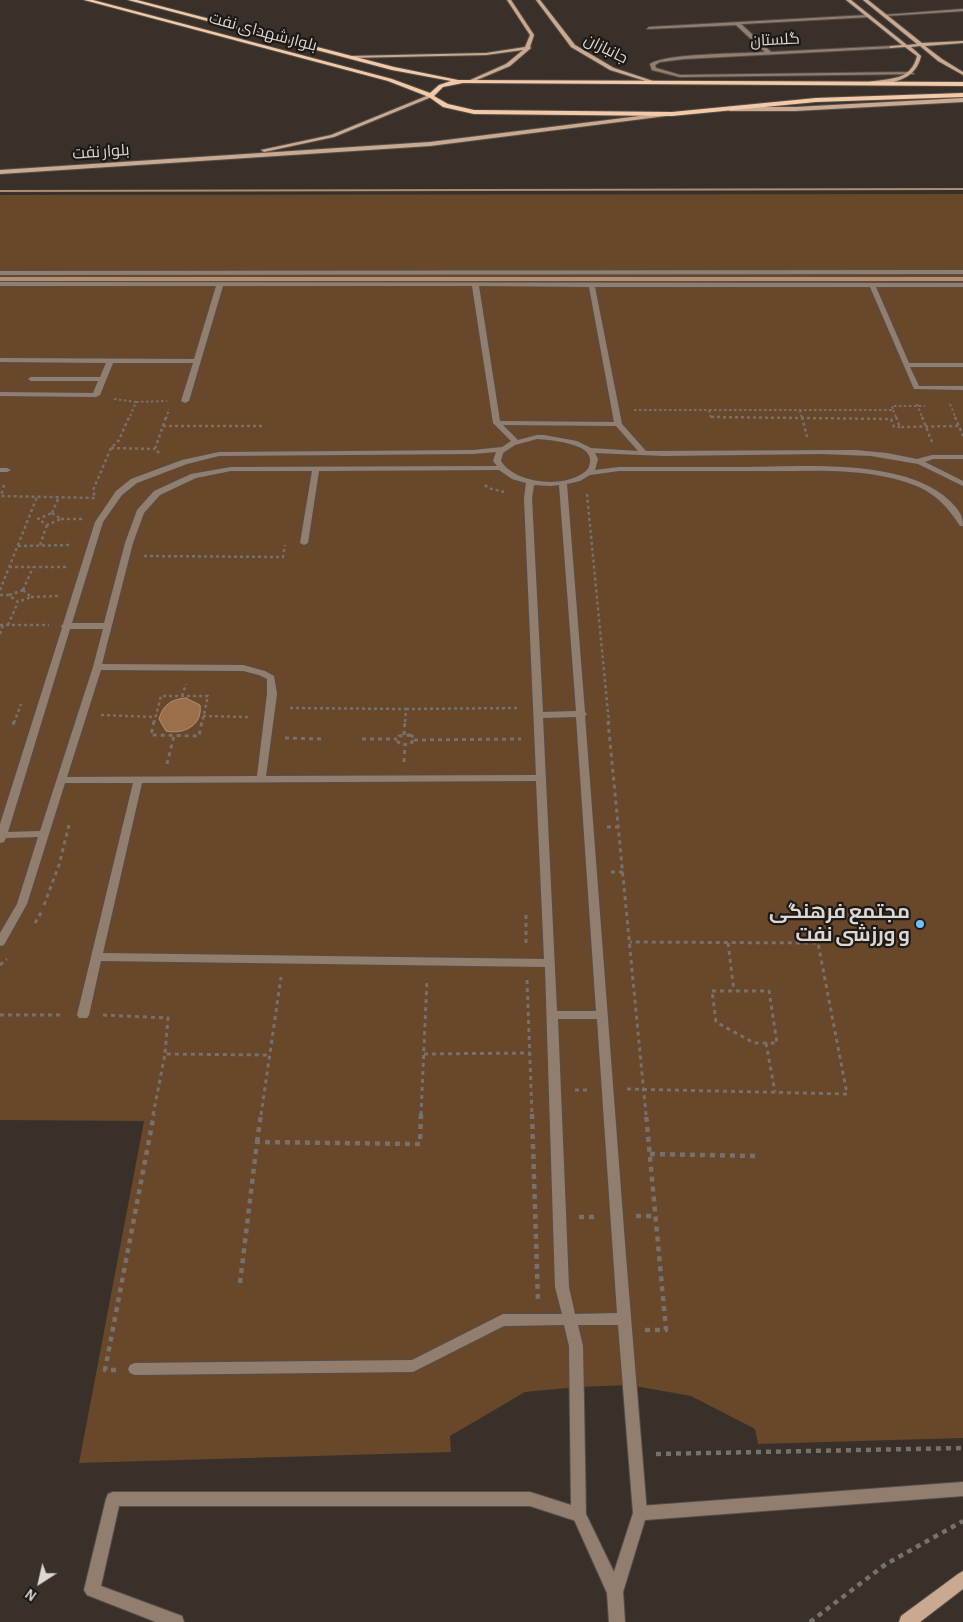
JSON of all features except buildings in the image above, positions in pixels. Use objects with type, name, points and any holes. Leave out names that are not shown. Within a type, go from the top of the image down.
[{"type":"main road","name":"بلوار شهدای نفت","points":[[87,0],[404,84],[431,96],[438,103],[474,112],[672,114],[816,100],[963,95]]},
{"type":"main road","name":"بلوار شهدای نفت","points":[[131,0],[394,69],[466,81]]},
{"type":"main road","points":[[431,96],[435,89],[445,84],[466,81],[963,84]]},
{"type":"street","points":[[466,81],[505,66],[521,57],[529,48],[532,35],[509,0]]},
{"type":"street","name":"جانبازان","points":[[538,0],[573,46],[612,69],[654,82]]},
{"type":"street","points":[[848,0],[920,56],[918,65],[912,74],[898,79],[871,83]]},
{"type":"street","points":[[866,0],[926,48],[963,74]]},
{"type":"street","points":[[885,15],[963,10]]},
{"type":"street","points":[[649,28],[868,16]]},
{"type":"street","points":[[738,23],[769,53]]},
{"type":"street","name":"گلستان","points":[[912,74],[680,76],[654,69],[652,64],[659,61],[769,53],[963,42]]},
{"type":"street","name":"گلستان","points":[[892,47],[911,49],[963,46]]},
{"type":"street","points":[[349,57],[496,54],[529,48]]},
{"type":"street","points":[[204,159],[285,147],[332,136],[431,96]]},
{"type":"street","points":[[727,109],[795,110],[963,100]]},
{"type":"street","points":[[204,159],[430,144],[672,114]]},
{"type":"street","name":"بلوار نفت","points":[[0,172],[204,159]]},
{"type":"street","points":[[0,273],[963,272]]},
{"type":"street","points":[[0,284],[963,285]]},
{"type":"street","points":[[185,401],[220,284]]},
{"type":"street","points":[[475,284],[497,423],[516,442]]},
{"type":"street","points":[[592,285],[618,424],[644,453]]},
{"type":"street","points":[[872,285],[916,388],[963,388]]},
{"type":"street","points":[[0,360],[197,361]]},
{"type":"street","points":[[24,394],[40,361]]},
{"type":"street","points":[[0,394],[96,395],[110,361]]},
{"type":"street","points":[[906,365],[963,366]]},
{"type":"street","points":[[31,379],[103,379]]},
{"type":"street","points":[[497,423],[618,424]]},
{"type":"street","points":[[537,437],[552,437],[579,444],[589,450],[594,457],[594,465],[588,473],[564,488],[515,479],[498,465],[497,457],[502,450],[516,442],[537,437]]},
{"type":"street","points":[[44,834],[1,838],[91,545],[99,522],[119,493],[134,482],[185,462],[219,454],[266,452],[473,452],[502,450]]},
{"type":"street","points":[[589,450],[644,453],[826,452],[874,454],[917,462],[934,468],[963,484]]},
{"type":"street","points":[[826,452],[832,470]]},
{"type":"street","points":[[917,462],[938,457],[963,457]]},
{"type":"street","points":[[0,942],[22,904],[97,667],[129,543],[140,512],[157,493],[194,476],[231,469],[453,470],[501,468]]},
{"type":"street","points":[[304,543],[316,469]]},
{"type":"street","points":[[588,473],[619,469],[832,470],[881,474],[916,483],[938,494],[954,507],[963,524]]},
{"type":"street","points":[[530,483],[528,498],[550,963],[562,1287],[576,1354],[579,1515],[616,1592]]},
{"type":"street","points":[[564,488],[582,714],[623,1325],[640,1513],[616,1592],[617,1622]]},
{"type":"street","points":[[65,626],[107,626]]},
{"type":"street","points":[[97,667],[243,668],[262,673],[271,678],[261,780]]},
{"type":"street","points":[[539,714],[582,714]]},
{"type":"street","points":[[61,780],[542,778]]},
{"type":"street","points":[[83,1015],[138,781]]},
{"type":"street","points":[[96,957],[550,963]]},
{"type":"street","points":[[552,1016],[603,1015]]},
{"type":"street","points":[[135,1369],[413,1366],[503,1320],[569,1319],[623,1325]]},
{"type":"street","points":[[640,1513],[963,1489]]},
{"type":"street","points":[[176,1622],[92,1590],[113,1499],[530,1499],[579,1515]]},
{"type":"street","points":[[908,1622],[963,1578]]},
{"type":"path","points":[[916,388],[917,406],[938,457]]},
{"type":"path","points":[[944,388],[963,436]]},
{"type":"path","points":[[96,395],[136,402],[172,401],[155,449]]},
{"type":"path","points":[[95,498],[93,490],[111,448],[119,440],[136,402]]},
{"type":"path","points":[[900,427],[892,406],[934,406]]},
{"type":"path","points":[[942,406],[951,406]]},
{"type":"path","points":[[616,410],[893,410]]},
{"type":"path","points":[[709,410],[711,419],[891,419]]},
{"type":"path","points":[[745,410],[747,419]]},
{"type":"path","points":[[800,410],[811,452]]},
{"type":"path","points":[[851,410],[854,419]]},
{"type":"path","points":[[888,410],[894,427],[959,426]]},
{"type":"path","points":[[163,426],[264,426]]},
{"type":"path","points":[[111,448],[155,449],[164,458]]},
{"type":"path","points":[[4,470],[1,496],[95,498]]},
{"type":"path","points":[[453,470],[478,478],[488,488],[504,492],[512,497]]},
{"type":"path","points":[[564,488],[587,492],[666,1330],[623,1325]]},
{"type":"path","points":[[92,505],[95,498],[101,493]]},
{"type":"path","points":[[0,590],[38,497]]},
{"type":"path","points":[[38,520],[52,514],[59,497]]},
{"type":"path","points":[[52,514],[61,519]]},
{"type":"path","points":[[40,545],[47,525],[61,519],[88,518],[78,545]]},
{"type":"path","points":[[28,519],[38,520],[47,525]]},
{"type":"path","points":[[143,556],[283,557],[286,542],[304,543]]},
{"type":"path","points":[[18,546],[91,545]]},
{"type":"path","points":[[9,567],[70,567],[67,574]]},
{"type":"path","points":[[0,595],[9,595],[23,590],[33,567]]},
{"type":"path","points":[[57,604],[62,589]]},
{"type":"path","points":[[23,590],[32,597]]},
{"type":"path","points":[[9,595],[18,602]]},
{"type":"path","points":[[8,625],[18,602],[32,597],[60,596]]},
{"type":"path","points":[[46,634],[52,618]]},
{"type":"path","points":[[0,634],[2,626],[49,625]]},
{"type":"path","points":[[161,696],[208,696],[203,716],[199,736],[150,735],[161,696]]},
{"type":"path","points":[[23,698],[13,725],[34,727]]},
{"type":"path","points":[[520,698],[520,716]]},
{"type":"path","points":[[203,716],[406,709],[520,708]]},
{"type":"path","points":[[404,735],[406,709]]},
{"type":"path","points":[[98,715],[155,717]]},
{"type":"path","points":[[522,732],[524,778]]},
{"type":"path","points":[[362,739],[397,739],[404,735],[410,735],[414,740]]},
{"type":"path","points":[[162,780],[174,736]]},
{"type":"path","points":[[266,738],[322,739]]},
{"type":"path","points":[[397,739],[398,742],[407,745],[411,744],[414,740],[522,739]]},
{"type":"path","points":[[525,908],[539,1320]]},
{"type":"path","points":[[531,1090],[644,1089],[847,1094],[818,943],[630,942]]},
{"type":"path","points":[[728,943],[734,991]]},
{"type":"path","points":[[240,1283],[257,1142],[284,960]]},
{"type":"path","points":[[257,1142],[420,1144],[428,961]]},
{"type":"path","points":[[712,991],[734,991],[769,991],[777,1043],[754,1043],[716,1022],[712,991]]},
{"type":"path","points":[[766,1043],[775,1092]]},
{"type":"path","points":[[424,1054],[530,1053]]},
{"type":"path","points":[[135,1369],[105,1370],[166,1054],[270,1054]]},
{"type":"path","points":[[650,1154],[758,1156]]},
{"type":"path","points":[[635,1454],[963,1448]]},
{"type":"path","points":[[810,1622],[886,1564],[963,1521]]},
{"type":"shaded area","points":[[963,194],[963,1438],[758,1444],[755,1429],[691,1396],[629,1385],[525,1392],[450,1436],[451,1452],[79,1463],[144,1121],[0,1120],[0,195]]},
{"type":"shaded area","points":[[186,698],[200,705],[200,712],[195,723],[185,730],[166,731],[159,719],[165,706],[172,701]]},
{"type":"waterway","points":[[0,191],[963,189]]},
{"type":"waterway","points":[[0,279],[963,279]]},
{"type":"place","name":"مجتمع فرهنگى و ورزشى نفت","points":[[920,924]]}]
